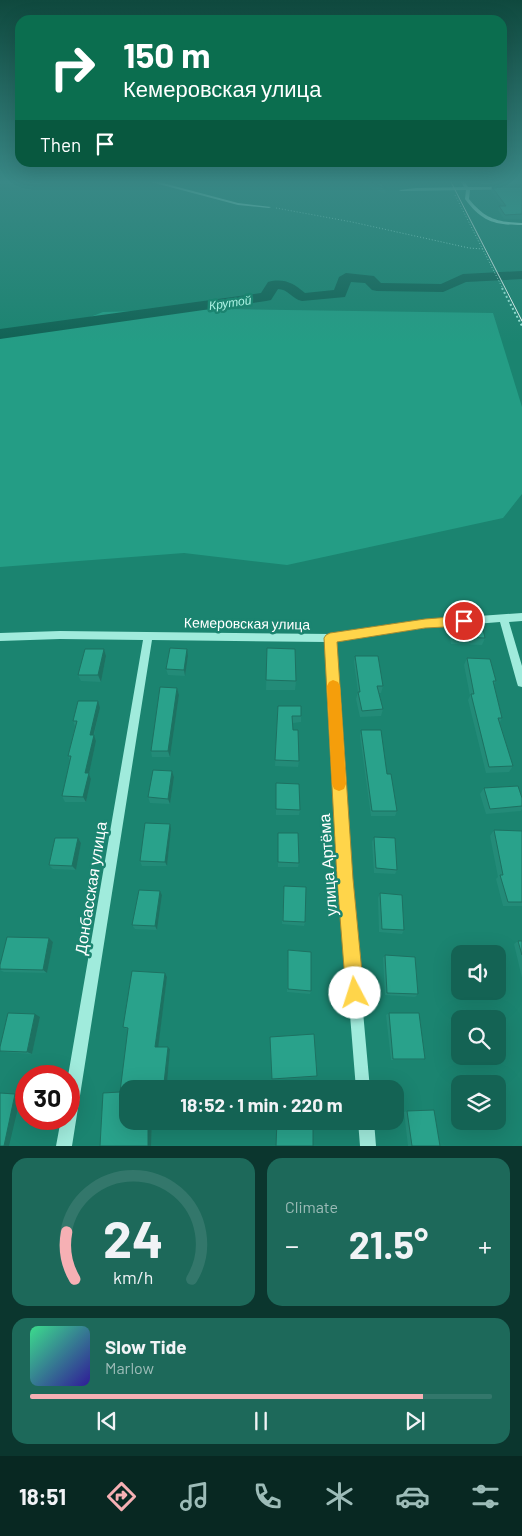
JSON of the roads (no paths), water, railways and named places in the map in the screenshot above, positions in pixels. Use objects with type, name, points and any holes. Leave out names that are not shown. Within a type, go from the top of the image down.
[{"type":"street","name":"Кемеровская улица","points":[[0,637],[60,634],[330,638],[425,624],[504,619],[522,616]]},
{"type":"street","points":[[504,619],[522,683]]},
{"type":"street","name":"Донбасская улица","points":[[64,1146],[148,636]]},
{"type":"street","name":"улица Артёма","points":[[330,638],[345,879],[362,1080]]},
{"type":"street","points":[[367,1130],[368,1146]]},
{"type":"waterway","name":"Крутой","points":[[0,334],[266,297],[273,285],[287,285],[302,297],[340,294],[346,277],[369,279],[377,287],[443,288],[463,278],[522,275]]},
{"type":"tram line","points":[[478,235],[522,321]]}]
